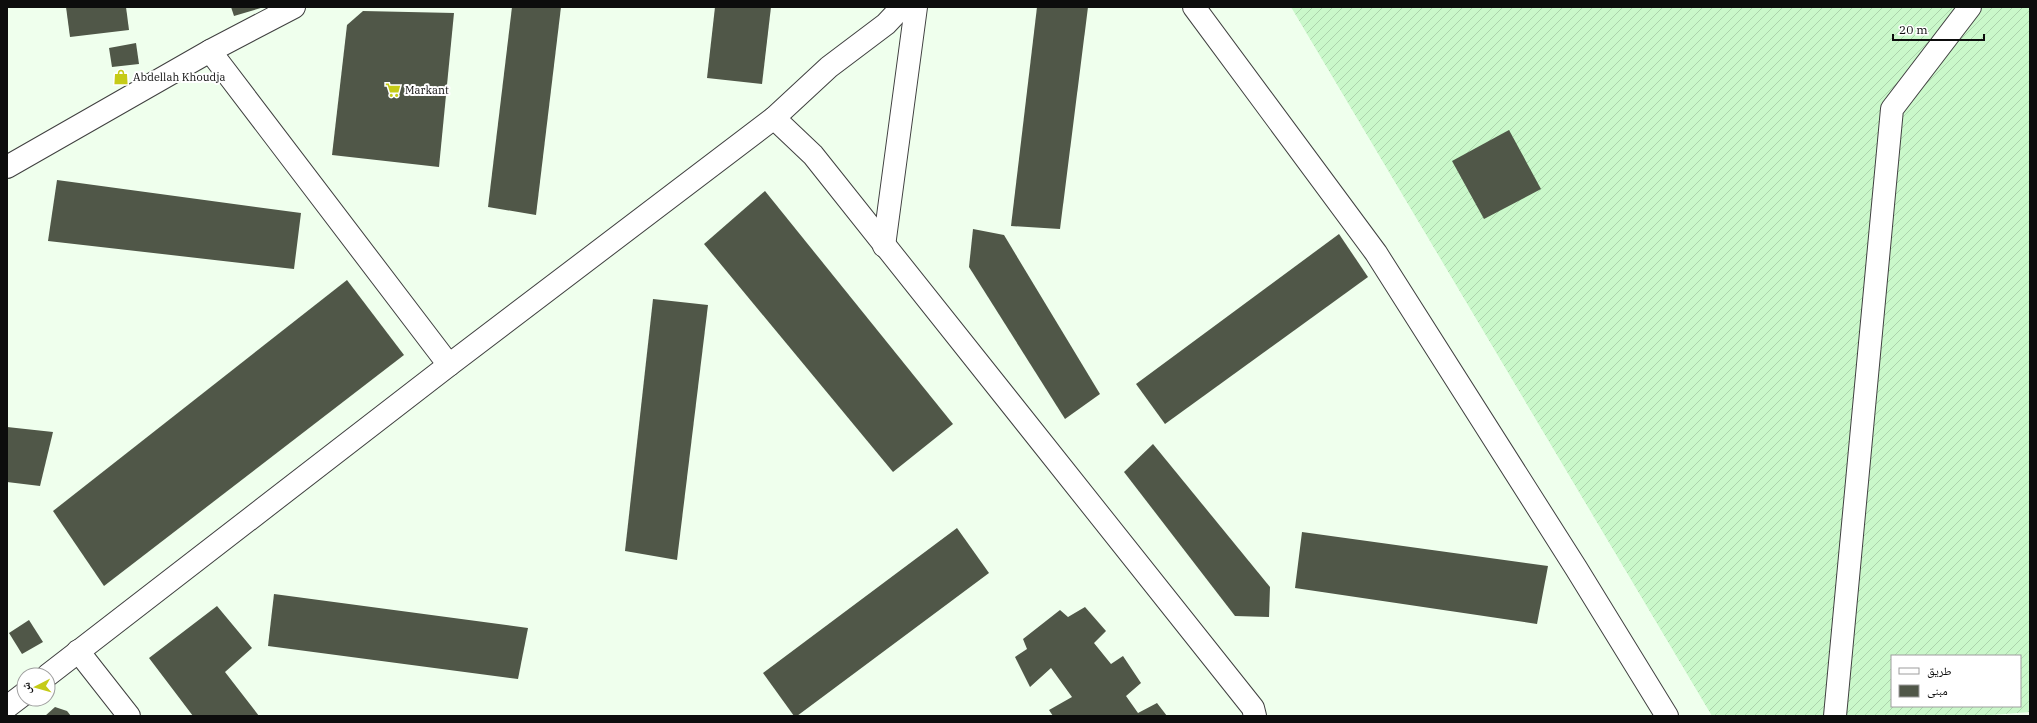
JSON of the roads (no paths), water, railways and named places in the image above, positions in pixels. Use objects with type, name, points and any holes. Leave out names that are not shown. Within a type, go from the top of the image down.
[{"type":"street","points":[[7,167],[210,51],[294,7]]},
{"type":"street","points":[[56,669],[774,118],[829,67],[886,24],[902,7]]},
{"type":"street","points":[[884,246],[916,7]]},
{"type":"street","points":[[1194,7],[1376,253],[1576,568],[1667,716]]},
{"type":"street","points":[[1835,716],[1892,109],[1970,7]]},
{"type":"street","points":[[210,51],[449,366]]},
{"type":"street","points":[[774,118],[812,155],[1260,713]]},
{"type":"street","points":[[78,651],[129,716]]},
{"type":"street","points":[[7,707],[16,700]]},
{"type":"place","name":"Abdellah Khoudja","points":[[121,77]]},
{"type":"place","name":"Markant","points":[[393,90]]}]
